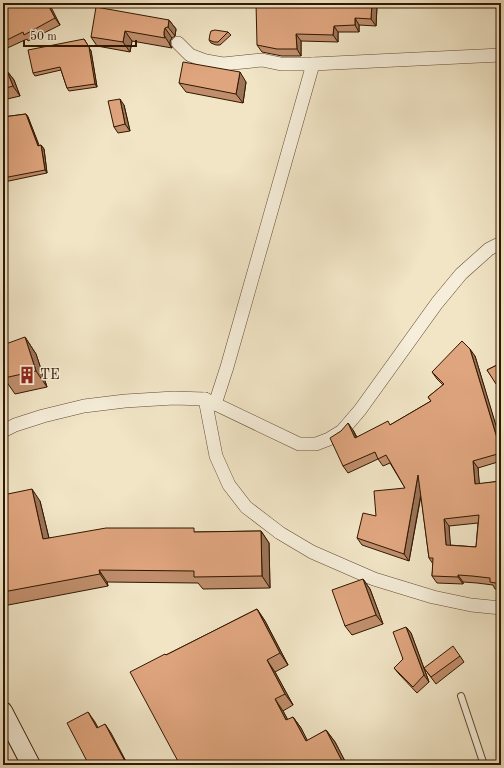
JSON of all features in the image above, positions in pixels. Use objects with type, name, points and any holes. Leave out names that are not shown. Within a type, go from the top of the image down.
[{"type":"street","points":[[178,43],[190,55],[206,61],[223,64],[262,60],[281,64],[312,64],[501,55]]},
{"type":"street","points":[[312,64],[230,359],[210,402],[216,456],[229,485],[246,507],[280,533],[312,552],[374,579],[433,597],[471,605],[501,608]]},
{"type":"street","points":[[3,431],[15,425],[43,416],[84,406],[125,401],[174,398],[210,402],[300,444],[316,444],[329,439],[342,431],[360,410],[437,303],[461,274],[490,249],[501,243]]},
{"type":"street","points":[[3,711],[31,765]]},
{"type":"lane","points":[[461,696],[484,765]]},
{"type":"building","points":[[3,3],[47,3],[55,18],[24,35],[23,32],[3,42]]},
{"type":"building","points":[[256,3],[372,3],[371,19],[355,18],[355,25],[334,26],[333,35],[296,34],[297,49],[277,49],[257,45]]},
{"type":"building","points":[[96,7],[169,20],[168,27],[165,28],[164,32],[165,38],[125,31],[123,42],[91,37]]},
{"type":"building","points":[[215,30],[228,32],[218,42],[214,42],[209,40],[211,31]]},
{"type":"building","points":[[84,39],[89,47],[95,84],[67,88],[60,67],[33,73],[28,50]]},
{"type":"building","points":[[183,62],[240,72],[236,94],[179,83]]},
{"type":"building","points":[[3,71],[7,71],[13,86],[3,89]]},
{"type":"building","points":[[120,99],[125,124],[114,127],[108,101]]},
{"type":"building","points":[[26,114],[38,146],[41,145],[45,170],[3,178],[3,117]]},
{"type":"building","points":[[25,337],[36,371],[4,378],[3,345]]},
{"type":"building","points":[[462,341],[470,349],[497,438],[501,436],[501,453],[473,461],[475,484],[501,481],[501,584],[490,582],[490,578],[458,575],[458,577],[432,576],[433,558],[429,558],[418,475],[404,554],[357,538],[363,513],[376,516],[374,491],[405,488],[386,455],[378,459],[375,452],[343,466],[330,438],[341,431],[348,423],[355,438],[388,421],[390,425],[431,401],[428,397],[444,384],[432,372]],"holes":[[[479,515],[476,547],[446,545],[444,519]]]},
{"type":"building","points":[[501,363],[501,382],[496,384],[487,370]]},
{"type":"building","points":[[32,489],[43,539],[106,528],[194,528],[194,532],[261,531],[262,576],[194,577],[194,571],[99,570],[100,574],[3,592],[3,495]]},
{"type":"building","points":[[363,579],[376,615],[345,626],[332,590]]},
{"type":"building","points":[[257,609],[280,653],[267,660],[285,694],[275,699],[286,720],[293,717],[306,741],[326,730],[344,765],[180,765],[130,672]]},
{"type":"building","points":[[406,627],[424,675],[413,687],[394,668],[403,659],[393,632]]},
{"type":"building","points":[[453,646],[460,656],[431,677],[424,668]]},
{"type":"building","points":[[88,712],[97,728],[105,724],[127,765],[89,765],[67,723]]},
{"type":"place","name":"TE","points":[[27,375]]}]
